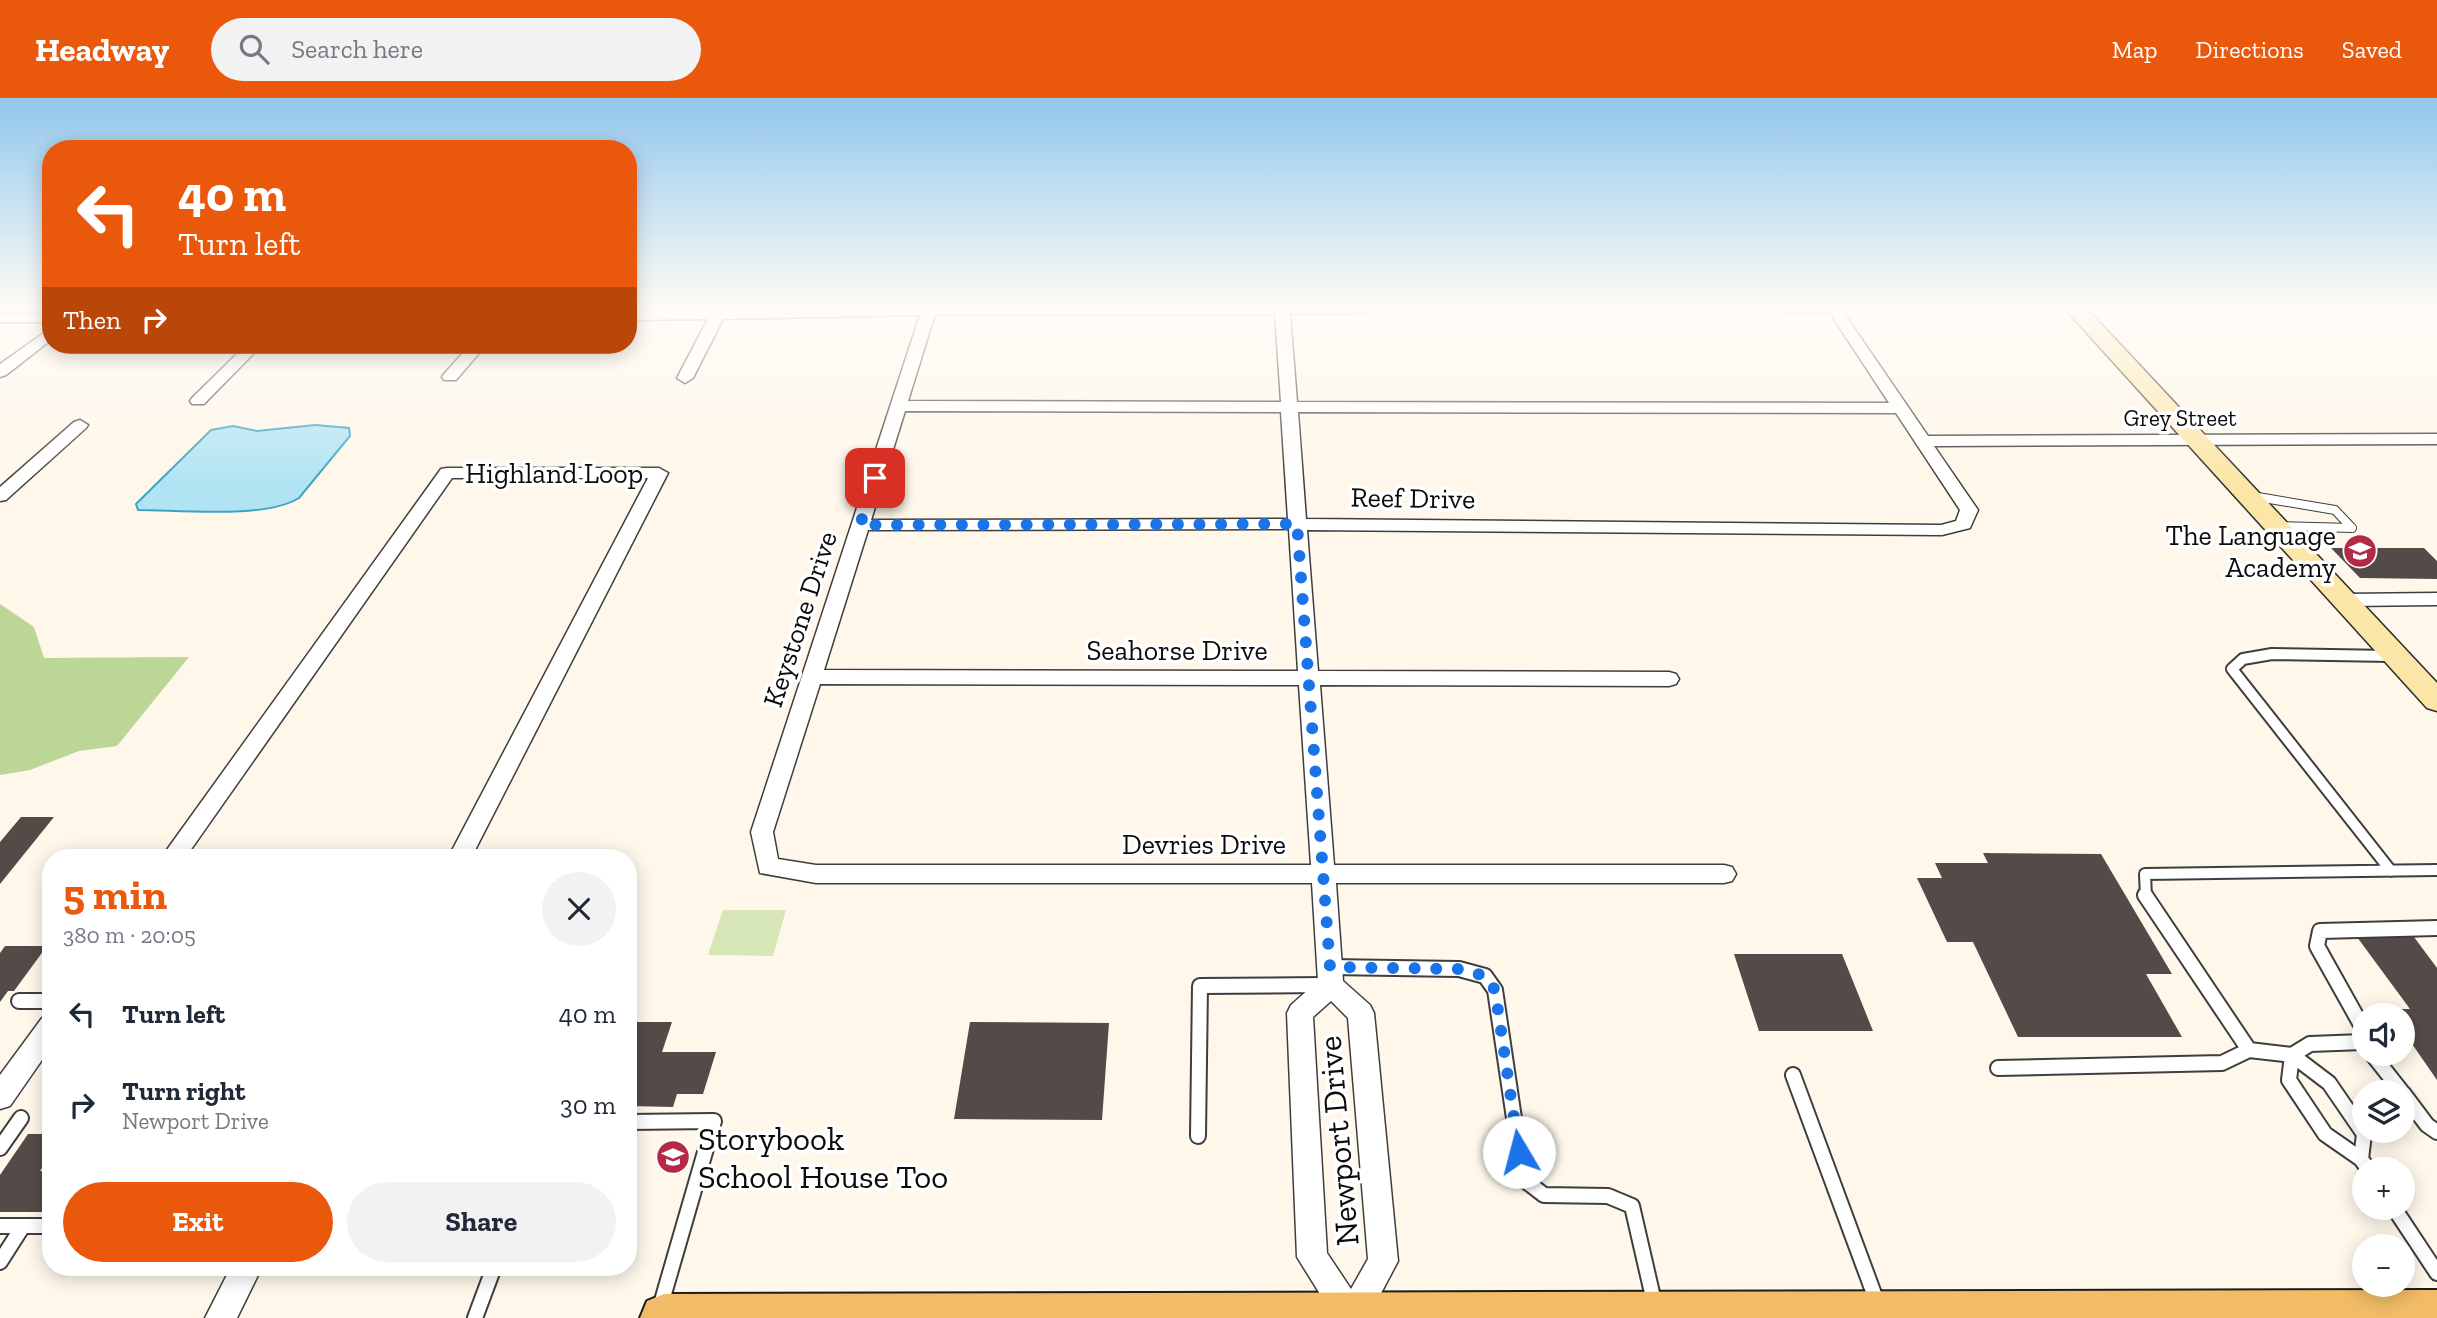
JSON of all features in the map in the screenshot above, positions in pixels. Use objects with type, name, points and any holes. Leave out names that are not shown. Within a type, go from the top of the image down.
[{"type":"main road","points":[[2128,366],[2437,701]]},
{"type":"main road","points":[[664,1318],[2437,1314]]},
{"type":"street","points":[[198,401],[233,366]]},
{"type":"street","points":[[450,377],[460,366]]},
{"type":"street","points":[[685,377],[691,366]]},
{"type":"street","name":"Keystone Drive","points":[[768,867],[762,832],[911,366]]},
{"type":"street","points":[[1286,366],[1330,976]]},
{"type":"street","points":[[1871,366],[1923,441]]},
{"type":"street","points":[[898,407],[1899,408]]},
{"type":"street","points":[[0,496],[80,425]]},
{"type":"street","name":"Grey Street","points":[[1923,441],[2437,439]]},
{"type":"street","name":"Reef Drive","points":[[860,525],[1297,524],[1942,530],[1964,524],[1969,510],[1923,441]]},
{"type":"street","name":"Highland Loop","points":[[178,849],[447,473],[659,473],[464,849]]},
{"type":"street","points":[[2346,600],[2437,599]]},
{"type":"street","name":"Seahorse Drive","points":[[811,677],[1669,679]]},
{"type":"street","name":"Devries Drive","points":[[768,867],[816,874],[1724,874]]},
{"type":"street","name":"Newport Drive","points":[[1330,976],[1362,1013],[1383,1261],[1351,1317],[1312,1257],[1300,1013],[1330,976]]},
{"type":"street","points":[[0,1097],[42,1039]]},
{"type":"street","points":[[220,1318],[242,1276]]},
{"type":"lane","points":[[2248,495],[2335,510],[2352,528],[2276,526]]},
{"type":"lane","points":[[2391,870],[2232,669],[2243,659],[2272,654],[2397,656]]},
{"type":"lane","points":[[2249,1050],[2144,895],[2145,874],[2437,870]]},
{"type":"lane","points":[[2352,1011],[2317,946],[2320,931],[2437,928]]},
{"type":"lane","points":[[1198,1136],[1200,986],[1459,969],[1485,976],[1495,990],[1523,1179],[1544,1195],[1608,1196],[1632,1206],[1657,1315]]},
{"type":"lane","points":[[19,1001],[42,1001]]},
{"type":"lane","points":[[2292,1055],[2310,1044],[2352,1043]]},
{"type":"lane","points":[[1998,1068],[2222,1063],[2249,1050],[2292,1055],[2329,1083],[2364,1134],[2365,1157]]},
{"type":"lane","points":[[2292,1055],[2289,1080],[2325,1134],[2356,1157]]},
{"type":"lane","points":[[2381,1066],[2392,1080]]},
{"type":"lane","points":[[1793,1075],[1882,1315]]},
{"type":"lane","points":[[2415,1110],[2427,1125],[2437,1132]]},
{"type":"lane","points":[[0,1148],[21,1118]]},
{"type":"lane","points":[[637,1122],[714,1121],[657,1318]]},
{"type":"lane","points":[[2402,1220],[2437,1273]]},
{"type":"lane","points":[[0,1226],[42,1226]]},
{"type":"lane","points":[[0,1262],[23,1226]]},
{"type":"lane","points":[[475,1318],[491,1276]]},
{"type":"green space","points":[[0,604],[34,627],[44,658],[189,657],[117,746],[79,751],[30,770],[0,775]]},
{"type":"green space","points":[[723,910],[786,910],[773,956],[708,955]]},
{"type":"water","points":[[315,425],[349,428],[350,436],[299,498],[284,505],[244,511],[138,510],[136,504],[211,430],[233,426],[257,431]]},
{"type":"building","points":[[2331,548],[2424,548],[2437,561],[2437,579],[2360,578]]},
{"type":"building","points":[[21,817],[54,817],[0,884],[0,842]]},
{"type":"building","points":[[1983,853],[2101,854],[2172,974],[2146,974],[2182,1037],[2018,1037],[1973,942],[1947,942],[1917,878],[1942,878],[1935,863],[1988,863]]},
{"type":"building","points":[[2357,937],[2414,937],[2437,968],[2437,1080],[2415,1048],[2415,1003],[2406,1003]]},
{"type":"building","points":[[5,946],[42,946],[42,953],[14,991],[8,991],[0,1002],[0,953]]},
{"type":"building","points":[[1734,954],[1842,954],[1873,1031],[1759,1031]]},
{"type":"building","points":[[637,1022],[672,1022],[662,1052],[716,1052],[703,1094],[677,1094],[673,1107],[637,1106]]},
{"type":"building","points":[[970,1022],[1109,1023],[1102,1120],[954,1119]]},
{"type":"building","points":[[28,1134],[42,1134],[42,1212],[0,1212],[0,1175]]},
{"type":"place","name":"The Language Academy","points":[[2360,551]]},
{"type":"place","name":"Storybook School House Too","points":[[673,1157]]},
{"type":"route","points":[[875,478],[860,525],[1297,524],[1330,967],[1459,969],[1485,976],[1495,990],[1519,1152]]}]
